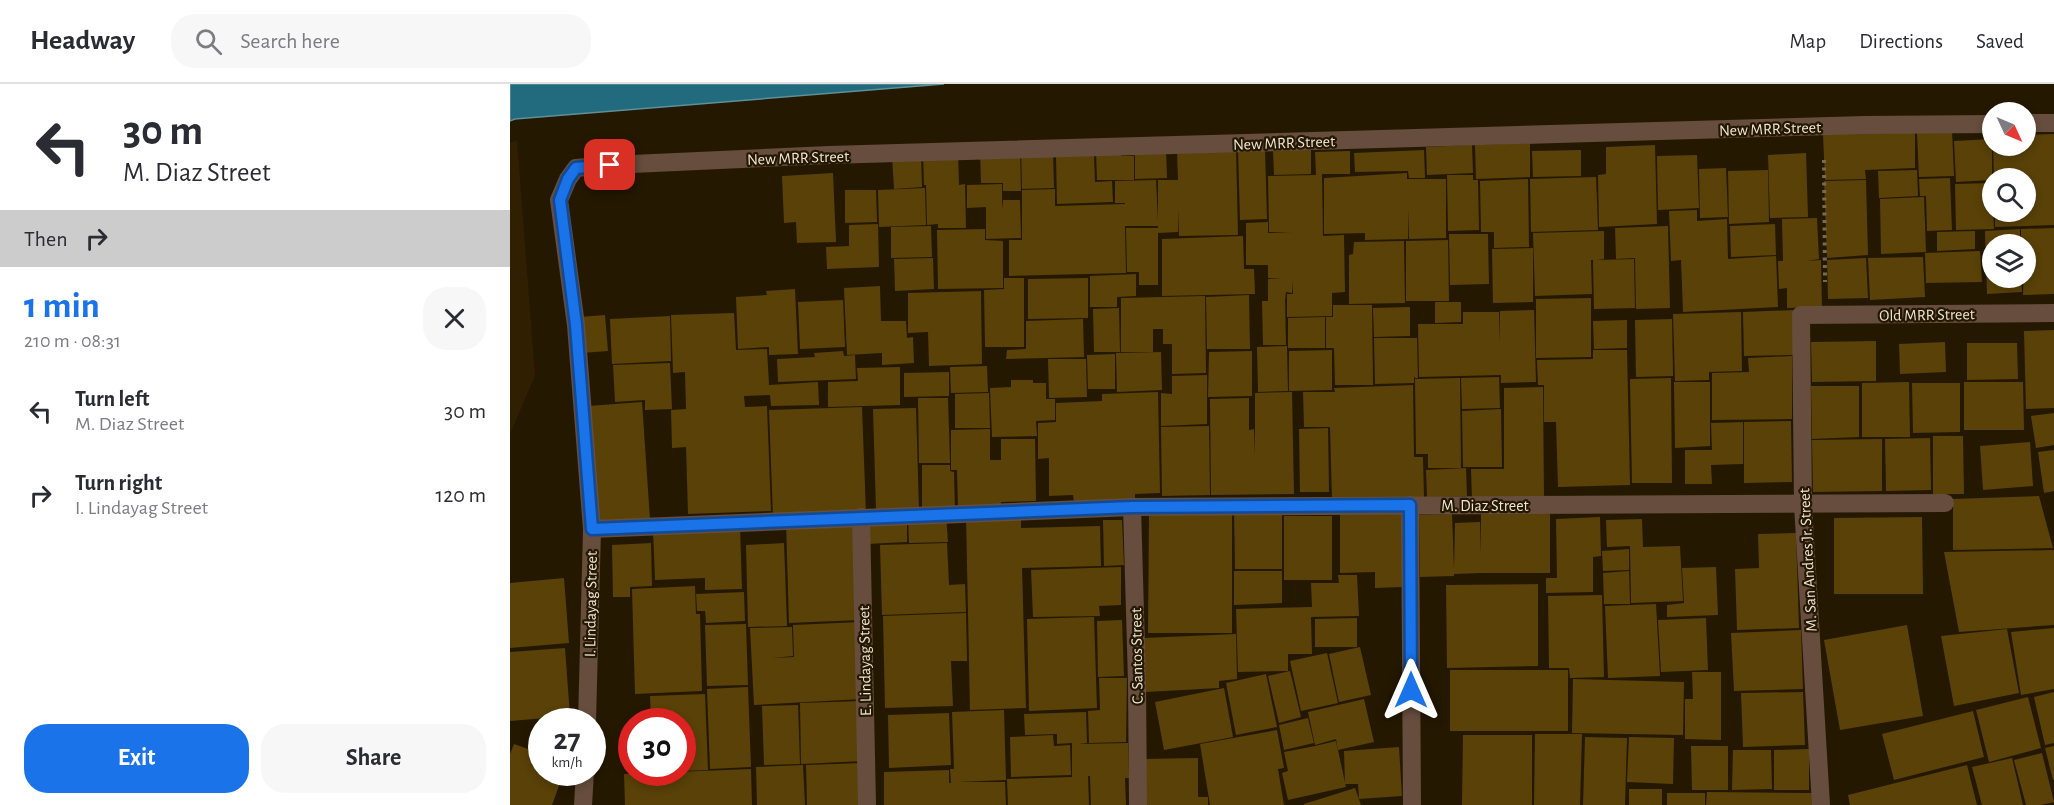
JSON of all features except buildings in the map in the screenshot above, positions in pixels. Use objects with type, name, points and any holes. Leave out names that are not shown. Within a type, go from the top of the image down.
[{"type":"street","points":[[2036,123],[2054,123]]},
{"type":"street","name":"New MRR Street","points":[[576,168],[829,155],[1982,124]]},
{"type":"street","name":"I. Lindayag Street","points":[[576,168],[568,179],[560,200],[576,325],[592,529],[587,708]]},
{"type":"street","name":"Old MRR Street","points":[[1800,315],[2054,313]]},
{"type":"street","name":"M. San Andres Jr. Street","points":[[1800,315],[1803,505],[1821,805]]},
{"type":"street","name":"M. Diaz Street","points":[[592,529],[1132,507],[1945,503]]},
{"type":"street","points":[[1410,505],[1412,805]]},
{"type":"street","name":"C. Santos Street","points":[[1132,507],[1138,805]]},
{"type":"street","name":"E. Lindayag Street","points":[[861,517],[867,805]]},
{"type":"street","points":[[584,805],[585,786]]},
{"type":"path","points":[[1823,127],[1826,316]]},
{"type":"shaded area","points":[[517,140],[535,376],[510,434],[510,143]]},
{"type":"water","points":[[510,84],[944,84],[510,121]]},
{"type":"route","points":[[610,165],[576,168],[563,189],[560,200],[576,325],[592,529],[1132,507],[1410,505],[1411,690]]}]
